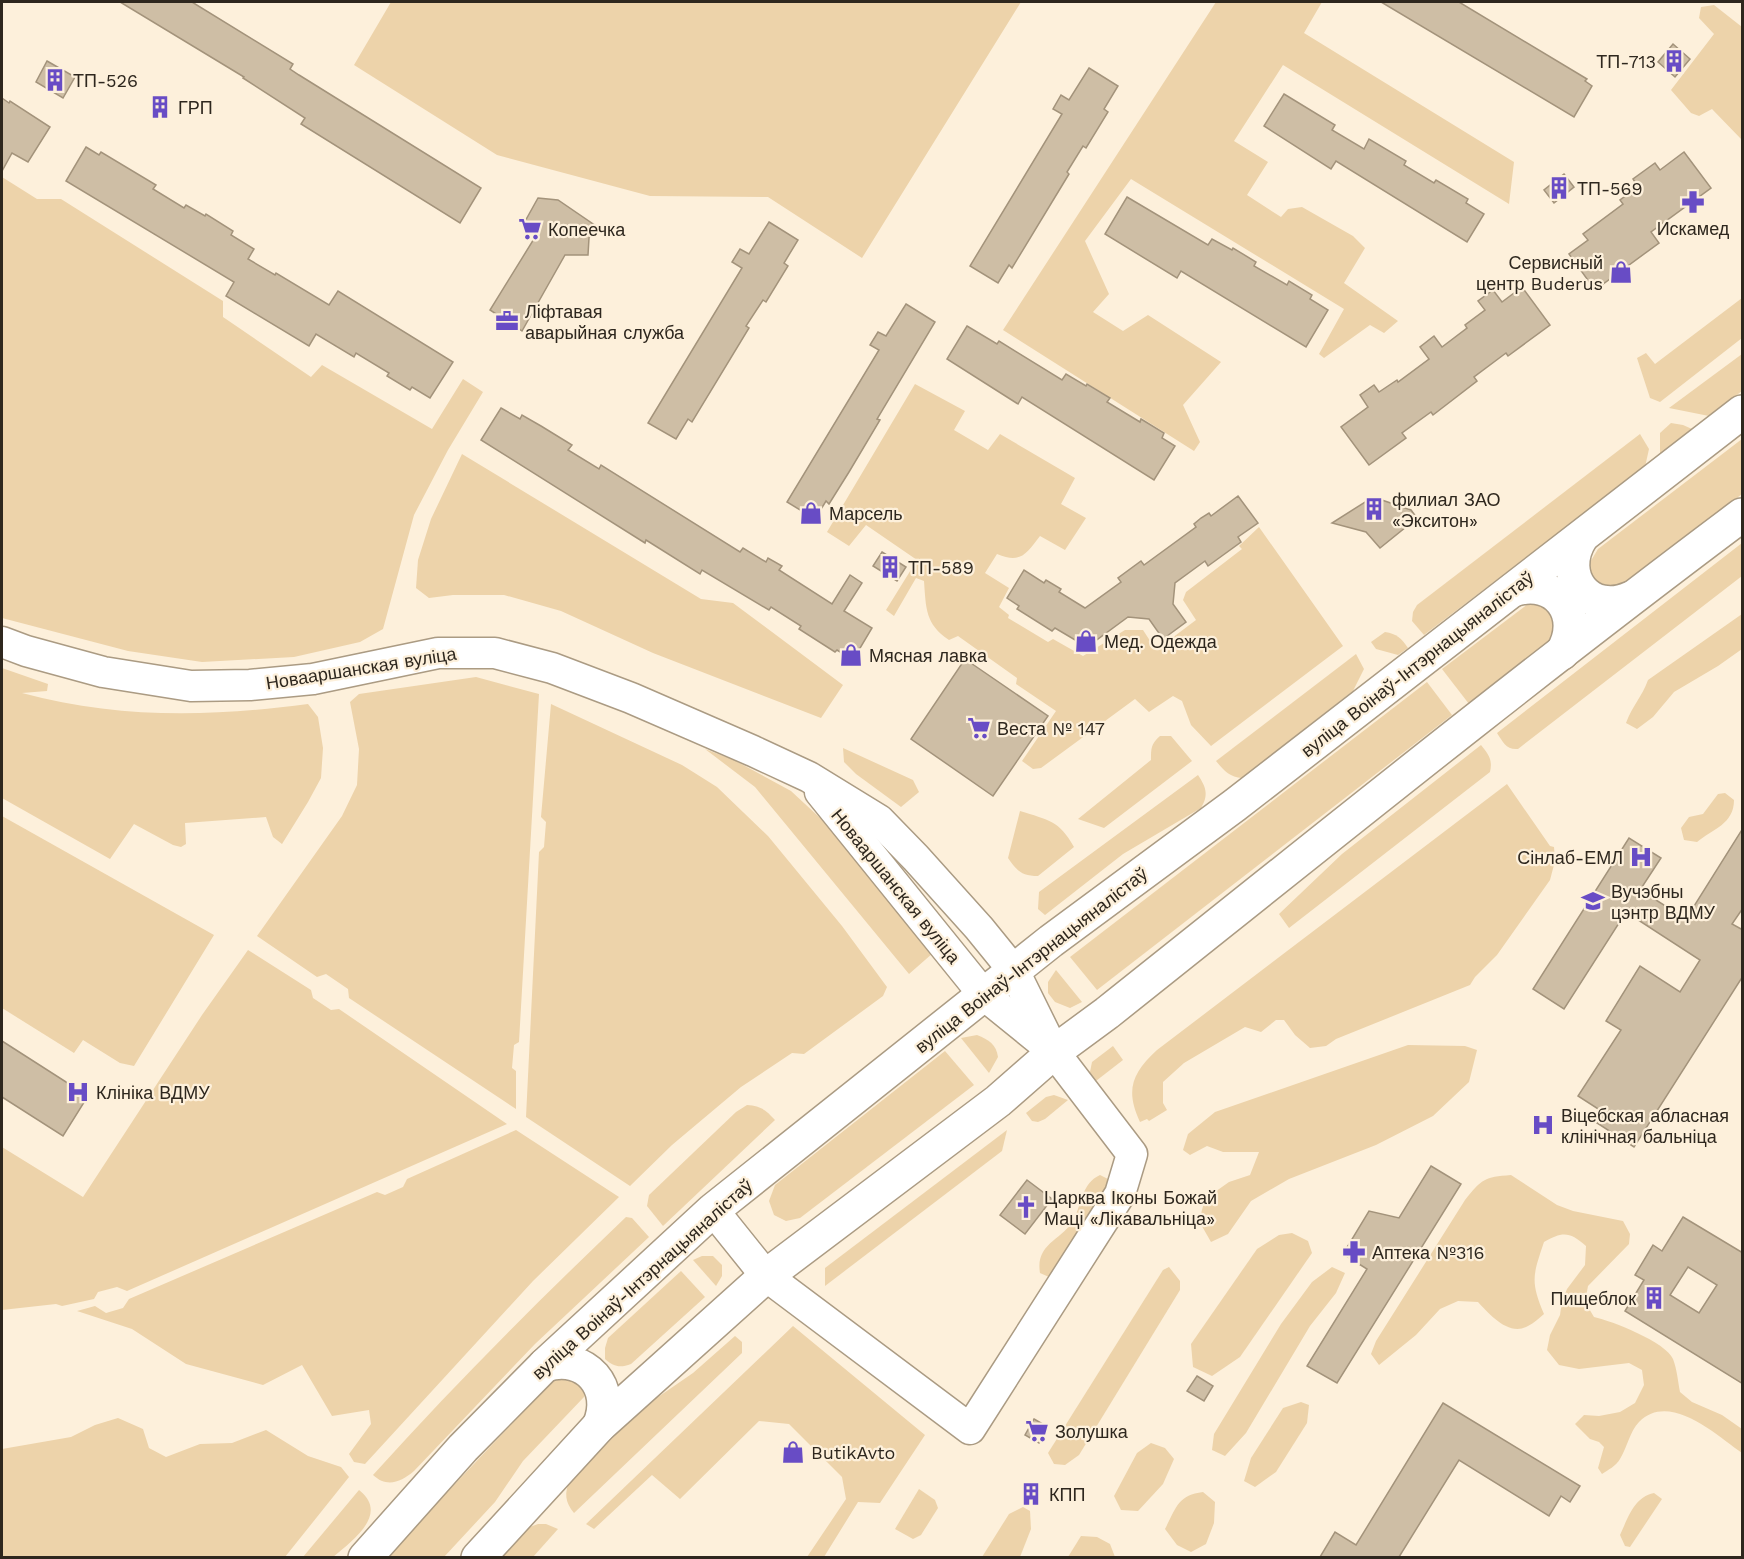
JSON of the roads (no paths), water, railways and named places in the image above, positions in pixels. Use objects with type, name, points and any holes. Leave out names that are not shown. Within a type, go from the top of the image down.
[{"type":"main road","name":"вуліца Воінаў-Інтэрнацыяналістаў","points":[[365,1557],[463,1448],[545,1365],[713,1210],[1014,971],[1743,412]]},
{"type":"main road","points":[[478,1557],[598,1426],[766,1276],[998,1101],[1054,1052],[1107,1013],[1631,598],[1743,515]]},
{"type":"main road","points":[[1581,538],[1573,554],[1572,563],[1580,588],[1595,600],[1604,603],[1623,602],[1631,598]]},
{"type":"main road","points":[[1513,590],[1523,587],[1542,588],[1559,598],[1565,606],[1571,625],[1570,635],[1562,653]]},
{"type":"main road","points":[[591,1322],[589,1345],[592,1356],[605,1372],[622,1381],[641,1382],[650,1379]]},
{"type":"main road","points":[[545,1365],[554,1362],[573,1363],[590,1372],[597,1379],[604,1398],[604,1407],[598,1426]]},
{"type":"street","name":"Новааршанская вуліца","points":[[2,642],[103,672],[191,686],[250,685],[313,679],[438,653],[495,653],[552,668],[631,698],[808,777],[879,820],[979,928],[1014,971],[1054,1052]]},
{"type":"street","name":"Новааршанская вуліца","points":[[808,777],[984,995],[1054,1052]]},
{"type":"street","points":[[713,1210],[766,1276],[970,1429],[1120,1194],[1132,1154],[1054,1052]]},
{"type":"place","name":"ТП-713","points":[[1674,61]]},
{"type":"place","name":"ТП-526","points":[[55,80]]},
{"type":"place","name":"ГРП","points":[[160,107]]},
{"type":"place","name":"ТП-569","points":[[1559,188]]},
{"type":"place","name":"Искамед","points":[[1693,202]]},
{"type":"place","name":"Копеечка","points":[[530,229]]},
{"type":"place","name":"Сервисный центр Buderus","points":[[1621,272]]},
{"type":"place","name":"Ліфтавая аварыйная служба","points":[[507,321]]},
{"type":"place","name":"филиал ЗАО «Экситон»","points":[[1374,509]]},
{"type":"place","name":"Марсель","points":[[811,513]]},
{"type":"place","name":"ТП-589","points":[[890,567]]},
{"type":"place","name":"Мед. Одежда","points":[[1086,641]]},
{"type":"place","name":"Мясная лавка","points":[[851,655]]},
{"type":"place","name":"Веста № 147","points":[[979,728]]},
{"type":"place","name":"Сінлаб-ЕМЛ","points":[[1641,857]]},
{"type":"place","name":"Вучэбны цэнтр ВДМУ","points":[[1593,901]]},
{"type":"place","name":"Клініка ВДМУ","points":[[78,1092]]},
{"type":"place","name":"Віцебская абласная клінічная бальніца","points":[[1543,1125]]},
{"type":"place","name":"Царква Іконы Божай Маці «Лікавальніца»","points":[[1026,1207]]},
{"type":"place","name":"Аптека №316","points":[[1354,1252]]},
{"type":"place","name":"Пищеблок","points":[[1654,1298]]},
{"type":"place","name":"Золушка","points":[[1037,1431]]},
{"type":"place","name":"ButikAvto","points":[[793,1452]]},
{"type":"place","name":"КПП","points":[[1031,1494]]}]
